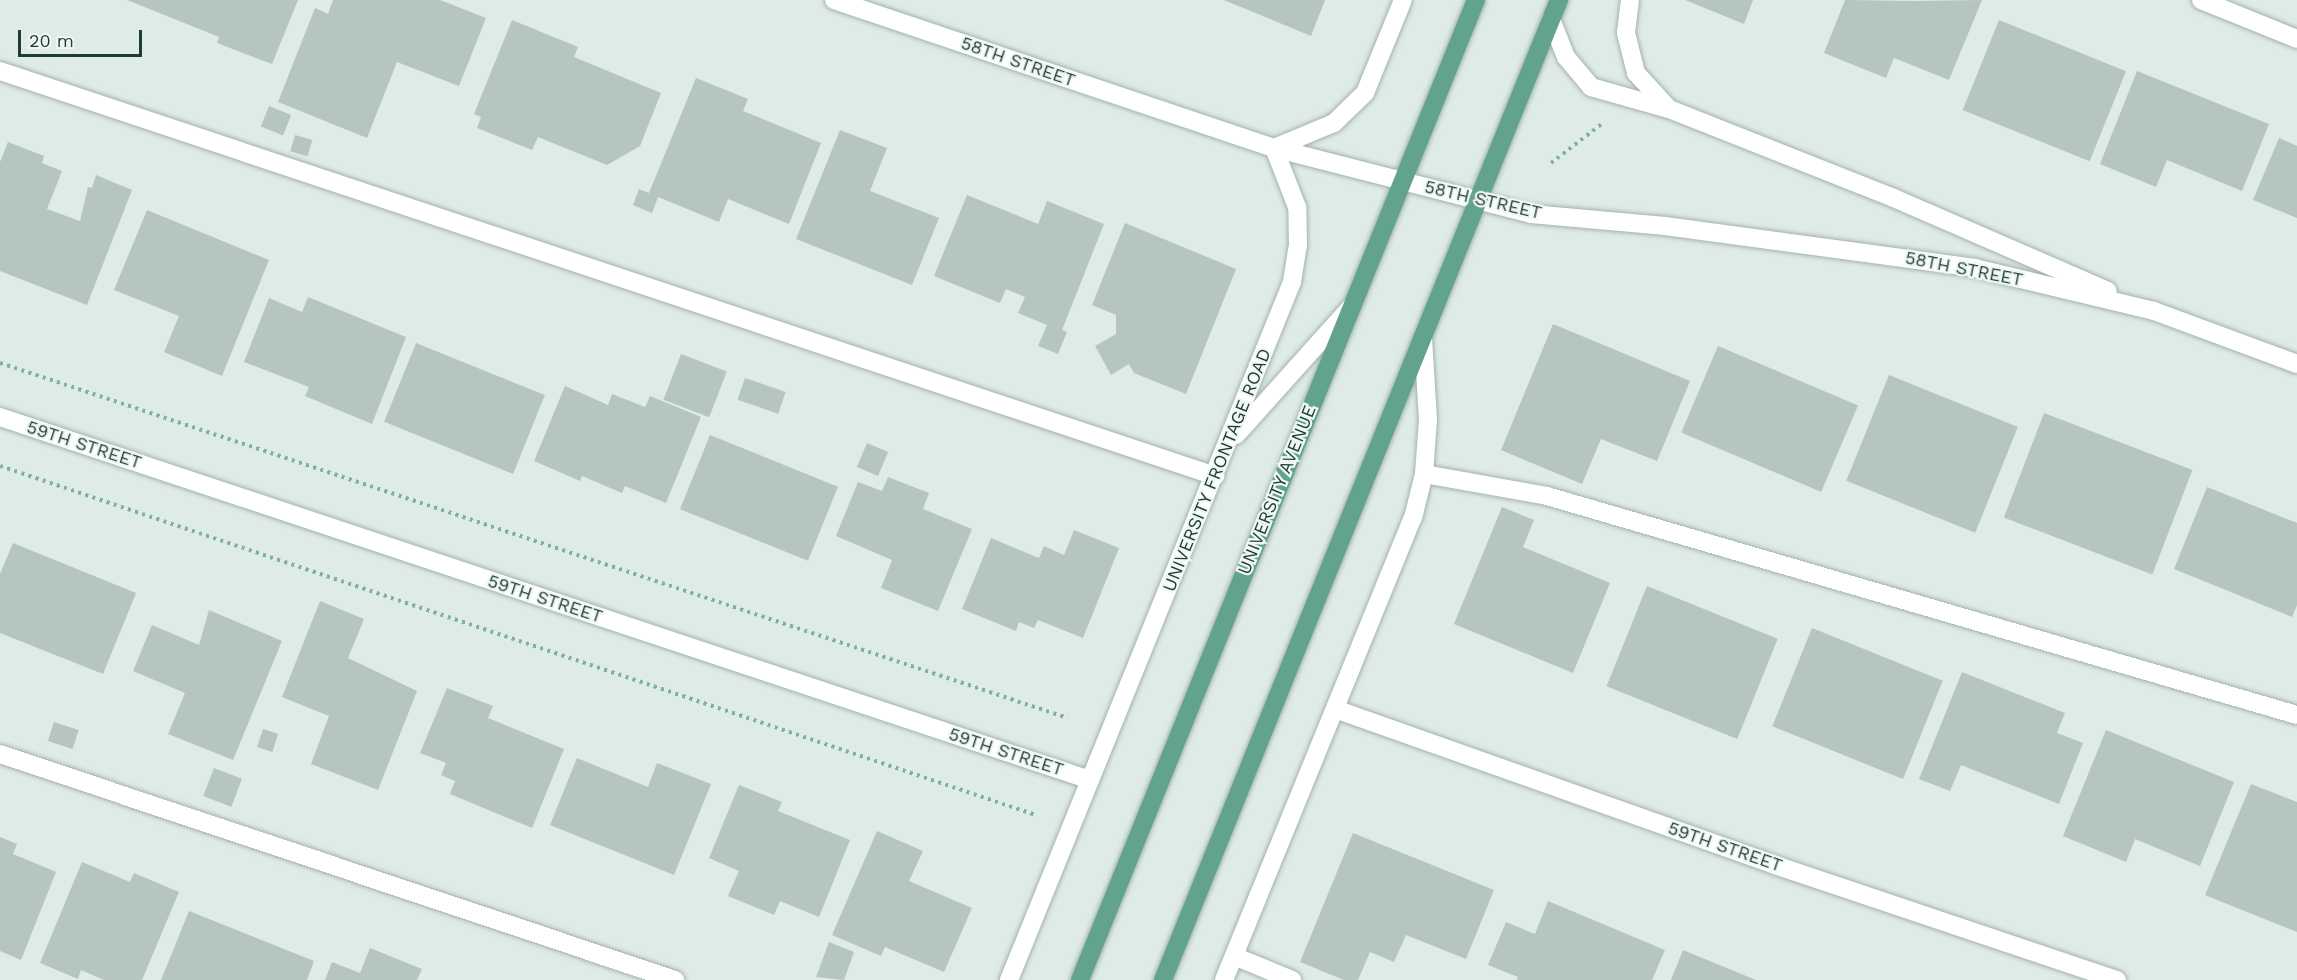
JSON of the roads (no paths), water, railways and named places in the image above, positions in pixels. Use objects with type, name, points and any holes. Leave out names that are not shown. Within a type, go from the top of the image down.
[{"type":"main road","name":"UNIVERSITY AVENUE","points":[[1080,980],[1476,0]]},
{"type":"main road","points":[[1163,980],[1559,0]]},
{"type":"street","name":"58TH STREET","points":[[834,0],[1274,148],[1531,214],[1665,225],[1975,268],[2154,311]]},
{"type":"street","points":[[1274,148],[1334,123],[1365,93],[1403,0]]},
{"type":"street","points":[[1630,0],[1626,33],[1636,73],[1669,109]]},
{"type":"street","points":[[2201,0],[2297,39]]},
{"type":"street","name":"58TH STREET","points":[[1551,19],[1566,57],[1591,87],[1669,109],[1893,198],[2154,311],[2297,364]]},
{"type":"street","points":[[0,71],[1215,476]]},
{"type":"street","name":"UNIVERSITY FRONTAGE ROAD","points":[[1009,980],[1293,282],[1298,246],[1297,207],[1274,148]]},
{"type":"street","points":[[1228,444],[1351,306]]},
{"type":"street","points":[[1224,980],[1413,518],[1424,474],[1428,420],[1423,338]]},
{"type":"street","name":"59TH STREET","points":[[0,417],[1090,780]]},
{"type":"street","points":[[1424,474],[1547,496],[2297,715]]},
{"type":"street","name":"59TH STREET","points":[[1335,709],[1775,865],[2116,980]]},
{"type":"street","points":[[0,754],[675,980]]},
{"type":"street","points":[[1234,956],[1292,980]]}]
